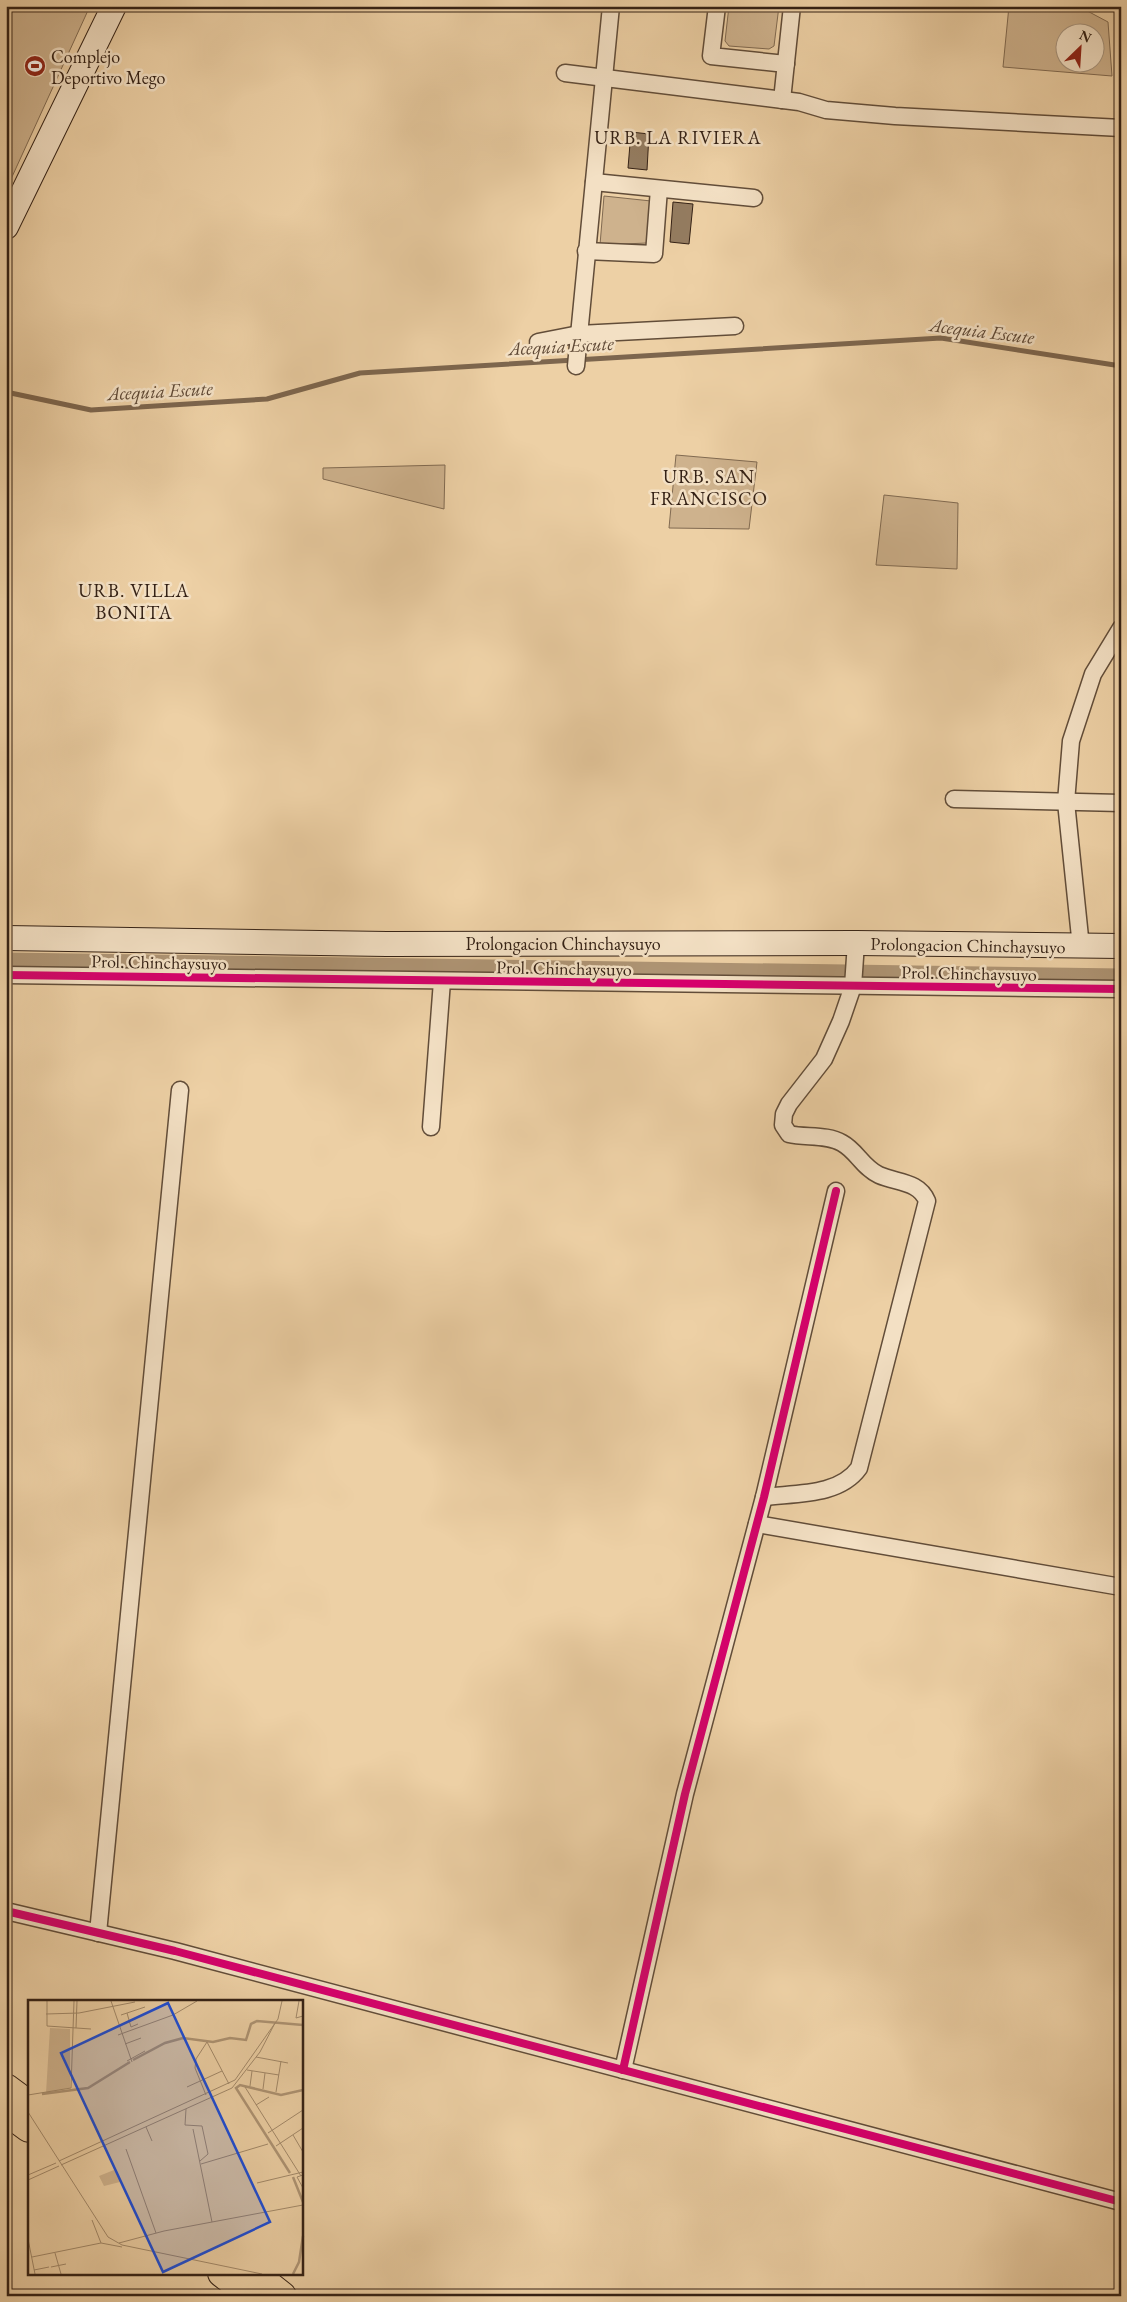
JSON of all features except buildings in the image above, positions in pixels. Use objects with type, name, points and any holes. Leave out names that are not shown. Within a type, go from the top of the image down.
[{"type":"highway","points":[[6,2088],[28,2104]]},
{"type":"highway","points":[[6,2111],[28,2127]]},
{"type":"highway","points":[[223,2274],[252,2296]]},
{"type":"highway","points":[[253,2274],[282,2296]]},
{"type":"street","points":[[6,227],[114,6]]},
{"type":"street","points":[[576,359],[594,182],[602,79],[611,6]]},
{"type":"street","points":[[717,6],[711,56],[786,64]]},
{"type":"street","points":[[782,100],[792,6]]},
{"type":"street","points":[[564,73],[799,102],[826,110],[895,116],[1121,128]]},
{"type":"street","points":[[594,182],[754,198]]},
{"type":"street","points":[[586,251],[654,254],[659,189]]},
{"type":"street","points":[[538,342],[579,334],[735,326]]},
{"type":"street","points":[[1081,947],[1066,802],[1072,741],[1093,674],[1121,628]]},
{"type":"street","points":[[954,799],[1121,803]]},
{"type":"street","name":"Prolongacion Chinchaysuyo","points":[[6,938],[855,950],[1121,946]]},
{"type":"street","points":[[764,1498],[835,1488],[852,1479],[860,1468],[926,1209],[927,1201],[924,1192],[916,1186],[880,1175],[866,1167],[842,1142],[789,1134],[784,1125],[784,1114],[789,1104],[824,1059],[841,1021],[853,983],[855,950]]},
{"type":"street","name":"Prol. Chinchaysuyo","points":[[6,976],[853,983],[1121,989]]},
{"type":"street","points":[[431,1127],[442,981]]},
{"type":"street","points":[[98,1933],[180,1090]]},
{"type":"street","points":[[623,2070],[685,1794],[758,1524],[836,1191]]},
{"type":"street","points":[[758,1524],[1121,1587]]},
{"type":"street","points":[[6,1912],[175,1951],[1121,2202]]},
{"type":"shaded area","name":"Complejo Deportivo Mego","points":[[6,6],[90,6],[6,190]]},
{"type":"shaded area","points":[[729,6],[779,6],[774,46],[769,49],[729,46],[725,41]]},
{"type":"shaded area","points":[[1009,6],[1078,6],[1108,22],[1112,76],[1064,72],[1104,72],[1104,22],[1054,22],[1054,71],[1003,67]]},
{"type":"shaded area","points":[[604,196],[651,201],[647,243],[600,245]]},
{"type":"shaded area","points":[[676,455],[757,462],[749,529],[669,528]]},
{"type":"shaded area","points":[[445,465],[444,509],[323,479],[323,468]]},
{"type":"shaded area","points":[[884,495],[958,503],[957,569],[876,565]]},
{"type":"waterway","name":"Acequia Escute","points":[[6,392],[91,410],[267,399],[360,373],[941,338],[1121,366]]},
{"type":"waterway","points":[[6,962],[1121,978]]},
{"type":"cycle path","points":[[6,975],[1121,989]]},
{"type":"cycle path","points":[[623,2070],[685,1794],[764,1497],[836,1191]]},
{"type":"cycle path","points":[[6,1911],[175,1951],[1121,2202]]},
{"type":"place","name":"Complejo Deportivo Mego","points":[[35,66]]},
{"type":"district","name":"URB. LA RIVIERA","points":[[678,137]]},
{"type":"district","name":"URB. SAN FRANCISCO","points":[[709,487]]},
{"type":"district","name":"URB. VILLA BONITA","points":[[134,601]]}]
